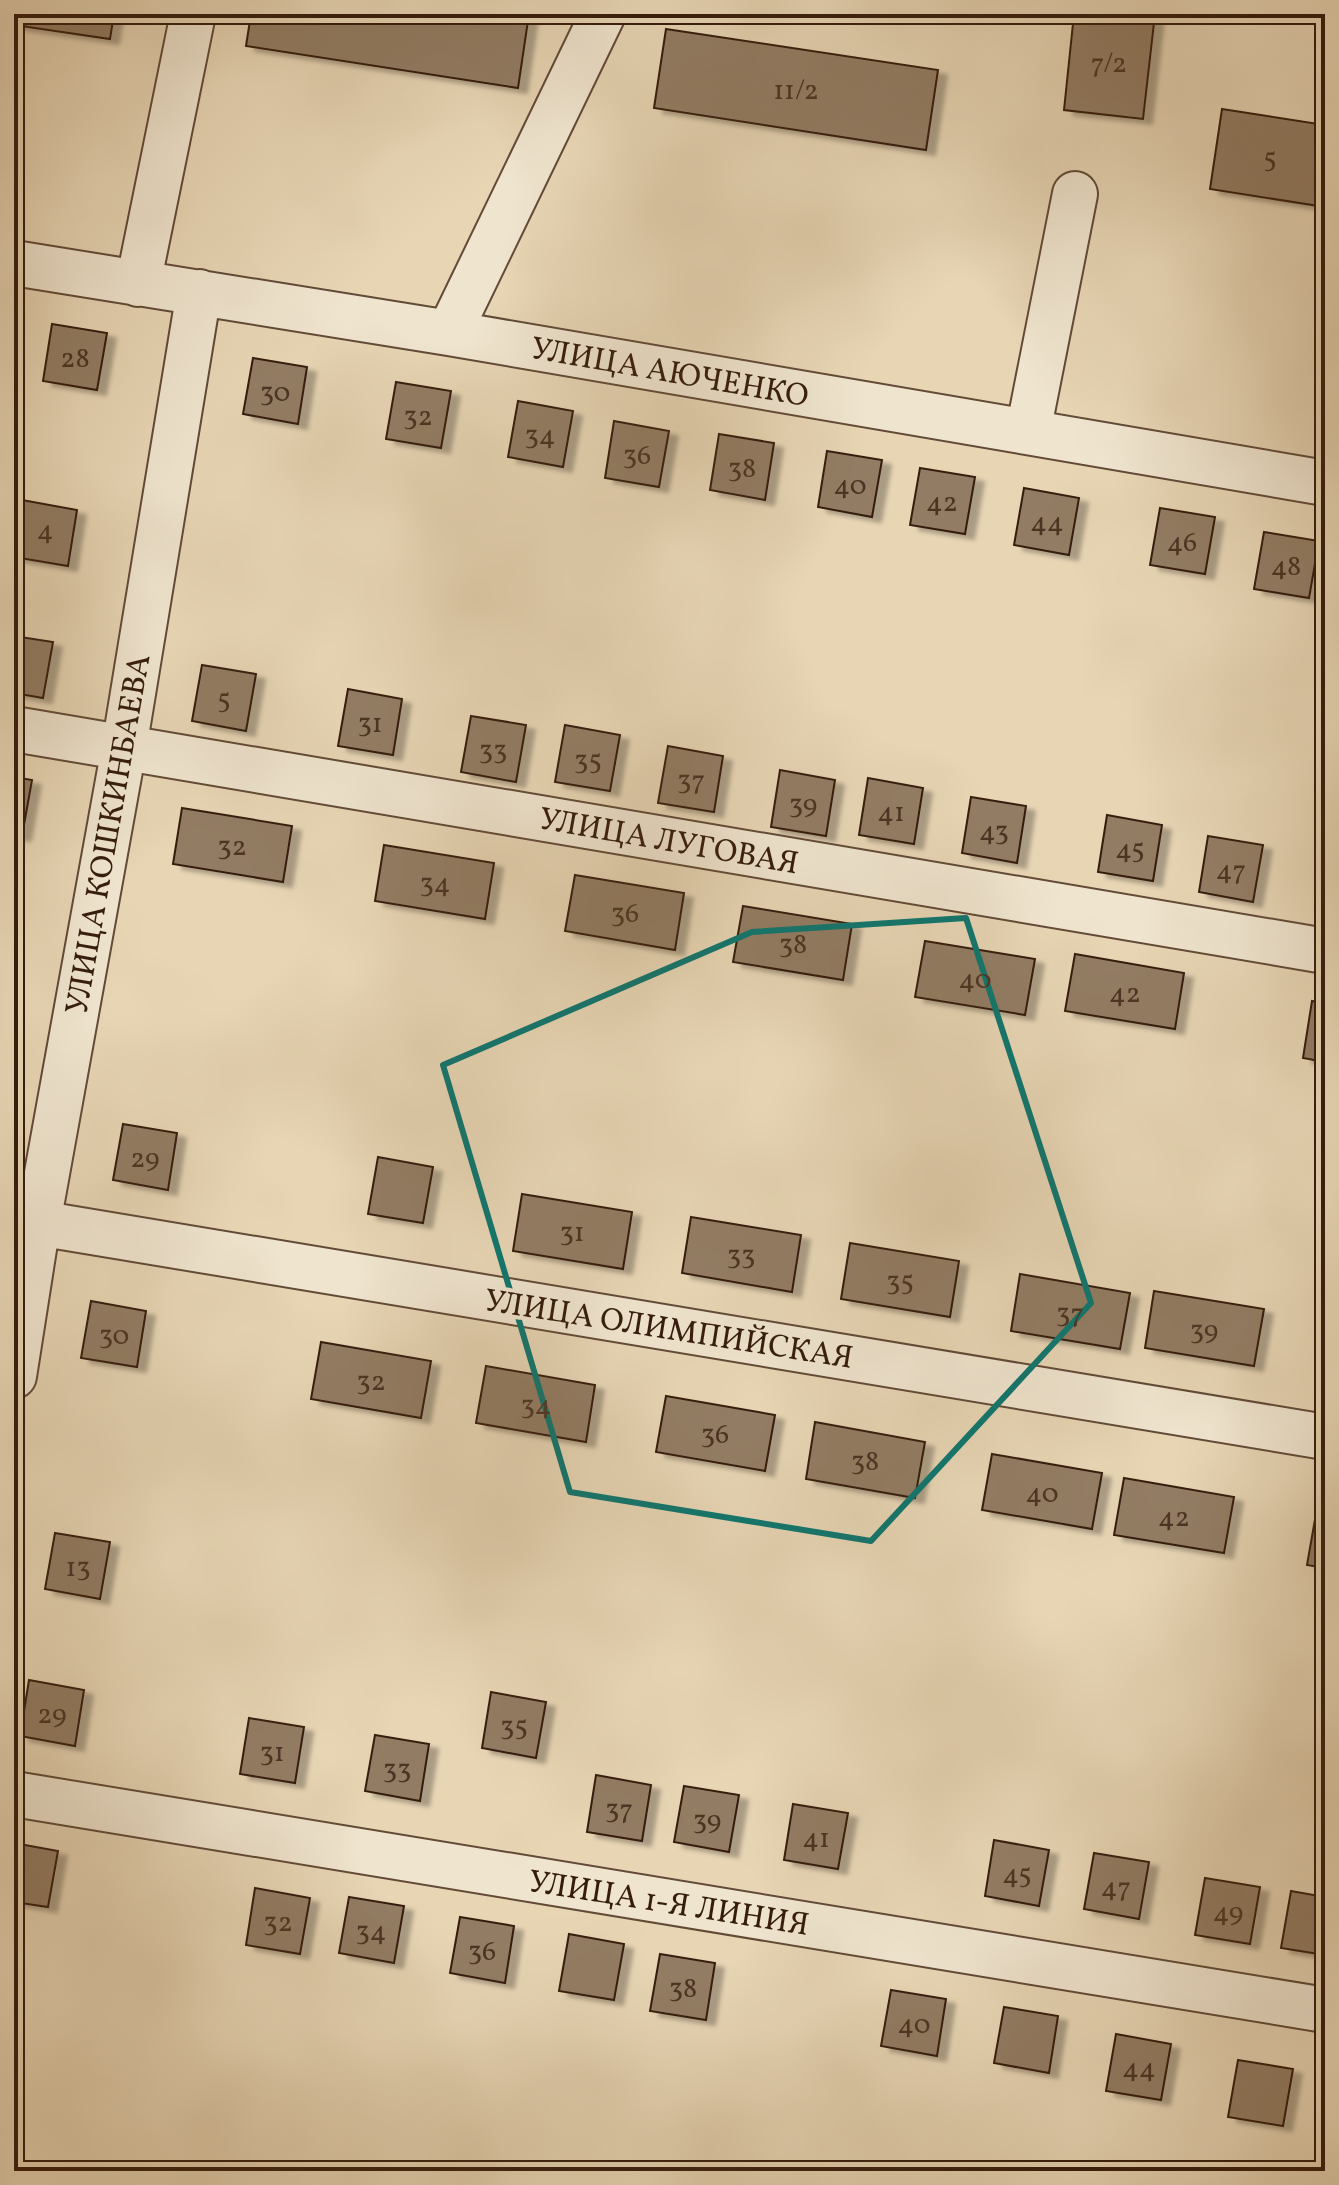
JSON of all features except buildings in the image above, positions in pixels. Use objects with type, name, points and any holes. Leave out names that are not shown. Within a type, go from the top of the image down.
[{"type":"street","points":[[138,284],[193,14]]},
{"type":"street","points":[[449,333],[603,14]]},
{"type":"street","points":[[1028,432],[1075,194]]},
{"type":"street","name":"УЛИЦА АЮЧЕНКО","points":[[14,263],[449,333],[1325,483]]},
{"type":"street","name":"УЛИЦА КОШКИНБАЕВА","points":[[14,1376],[26,1221],[124,748],[199,292]]},
{"type":"street","name":"УЛИЦА ЛУГОВАЯ","points":[[14,729],[1325,951]]},
{"type":"street","name":"УЛИЦА ОЛИМПИЙСКАЯ","points":[[26,1221],[1325,1437]]},
{"type":"street","name":"УЛИЦА 1-Я ЛИНИЯ","points":[[14,1794],[1325,2010]]},
{"type":"highlighted area","points":[[966,918],[1091,1303],[871,1541],[570,1492],[443,1065],[752,932]]}]
